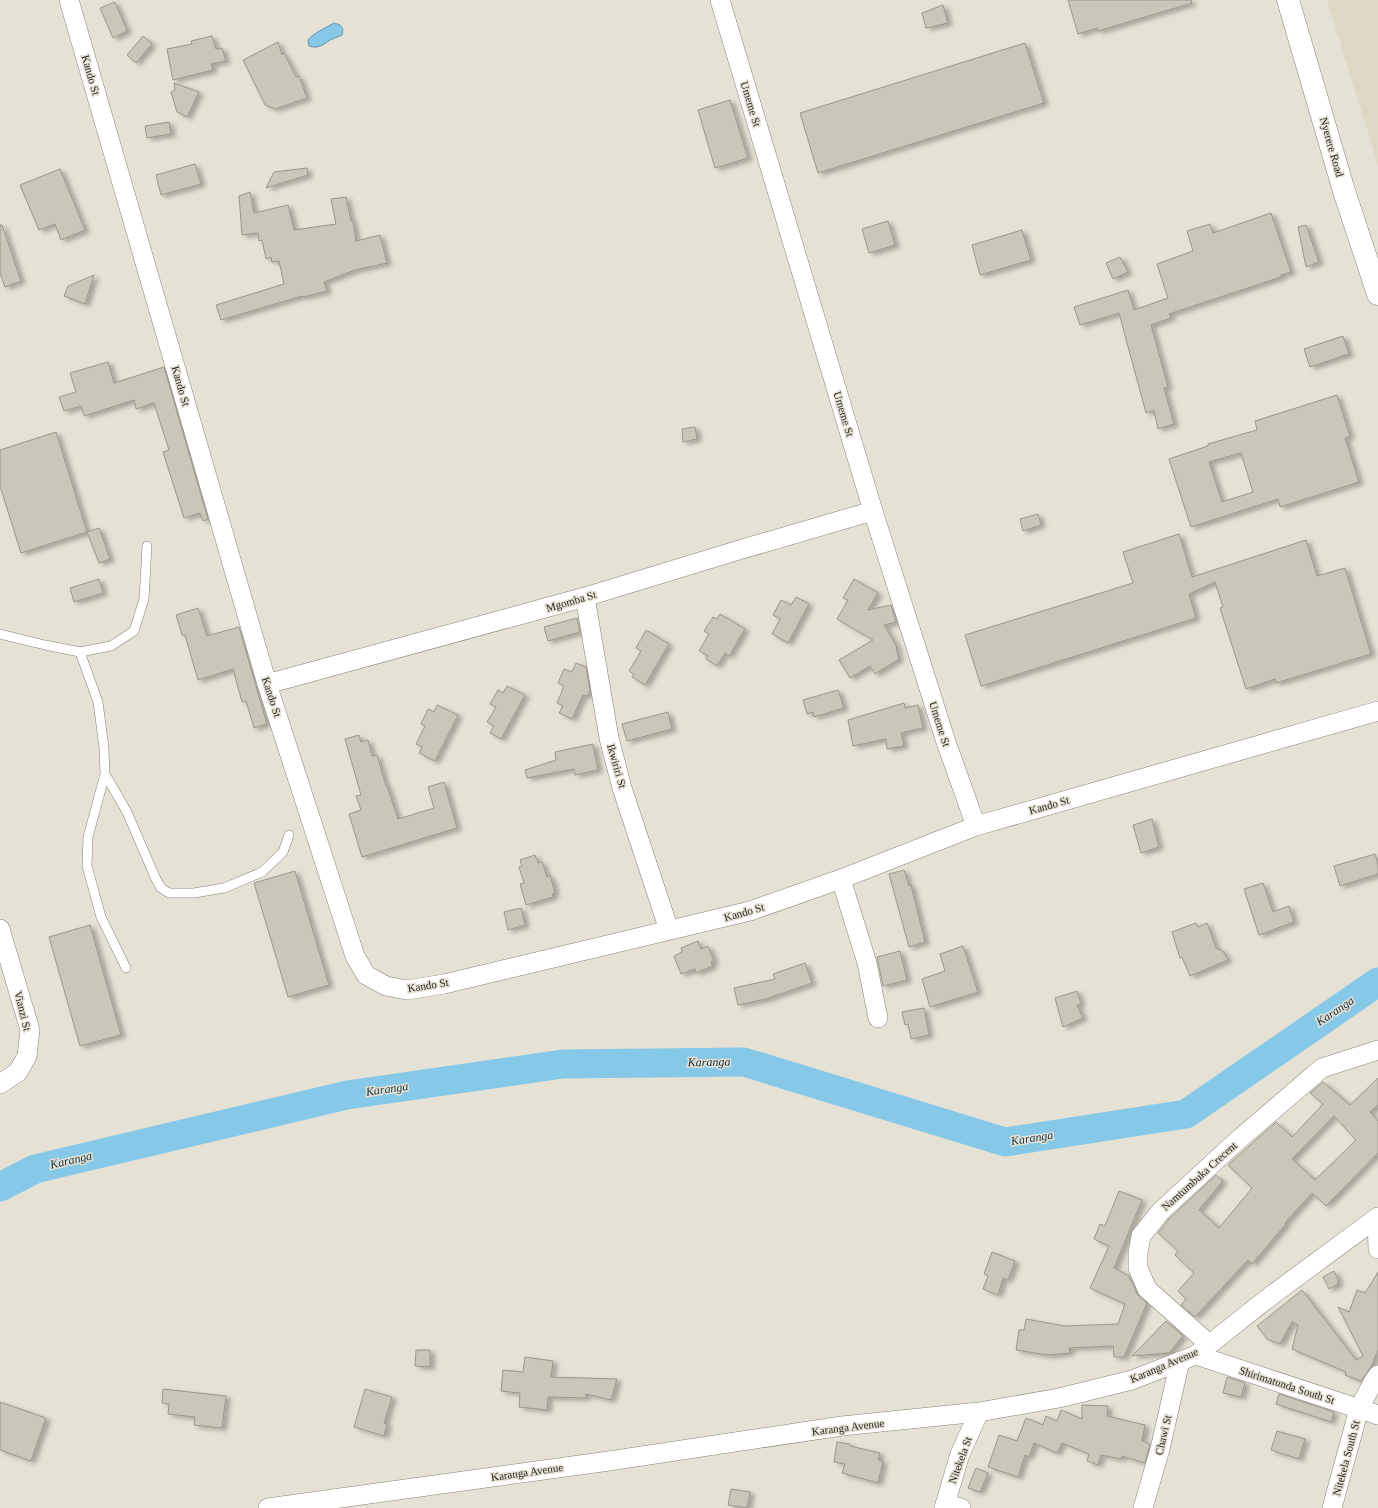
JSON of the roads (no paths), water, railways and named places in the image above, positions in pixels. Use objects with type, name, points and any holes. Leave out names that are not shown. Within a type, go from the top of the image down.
[{"type":"street","name":"Kando St","points":[[69,0],[267,684],[355,956],[366,975],[386,986],[407,990],[444,984],[750,911],[841,879],[976,826],[1378,711]]},
{"type":"street","name":"Umeme St","points":[[720,0],[873,512],[946,742],[976,826]]},
{"type":"street","name":"Nyerere Road","points":[[1288,0],[1344,191],[1378,294]]},
{"type":"street","name":"Mgomba St","points":[[267,684],[585,597],[739,550],[873,512]]},
{"type":"street","name":"Ikwiriri St","points":[[585,597],[609,738],[622,788],[669,930]]},
{"type":"street","points":[[841,879],[867,963],[878,1018]]},
{"type":"street","name":"Vianzi St","points":[[0,929],[30,1030],[27,1056],[18,1072],[0,1084]]},
{"type":"street","name":"Namtumbuka Crecent","points":[[1195,1353],[1147,1289],[1138,1268],[1138,1253],[1141,1236],[1160,1211],[1237,1141],[1322,1068],[1378,1050]]},
{"type":"street","points":[[1377,1217],[1378,1249]]},
{"type":"street","name":"Karanga Avenue","points":[[268,1508],[617,1460],[842,1426],[979,1412],[1059,1398],[1132,1380],[1195,1353],[1377,1217]]},
{"type":"street","name":"Shirimatunda South St","points":[[1195,1353],[1378,1415]]},
{"type":"street","name":"Chawi St","points":[[1143,1508],[1160,1449],[1195,1353]]},
{"type":"street","name":"Nitekela South St","points":[[1332,1508],[1359,1409],[1378,1375]]},
{"type":"street","name":"Nitekela St","points":[[950,1507],[960,1454],[979,1412]]},
{"type":"lane","points":[[0,634],[80,652],[111,646],[134,631],[144,599],[147,546]]},
{"type":"lane","points":[[80,652],[98,702],[104,748],[105,774],[88,837],[87,866],[101,917],[126,968]]},
{"type":"lane","points":[[105,774],[127,812],[160,888],[168,893],[194,893],[224,888],[262,872],[283,852],[288,835]]},
{"type":"water","points":[[334,23],[340,25],[343,29],[342,35],[320,46],[309,46],[308,40],[313,35]]},
{"type":"waterway","name":"Karanga","points":[[0,1187],[35,1169],[347,1095],[563,1064],[744,1062],[1005,1142],[1186,1114],[1378,982]]}]
